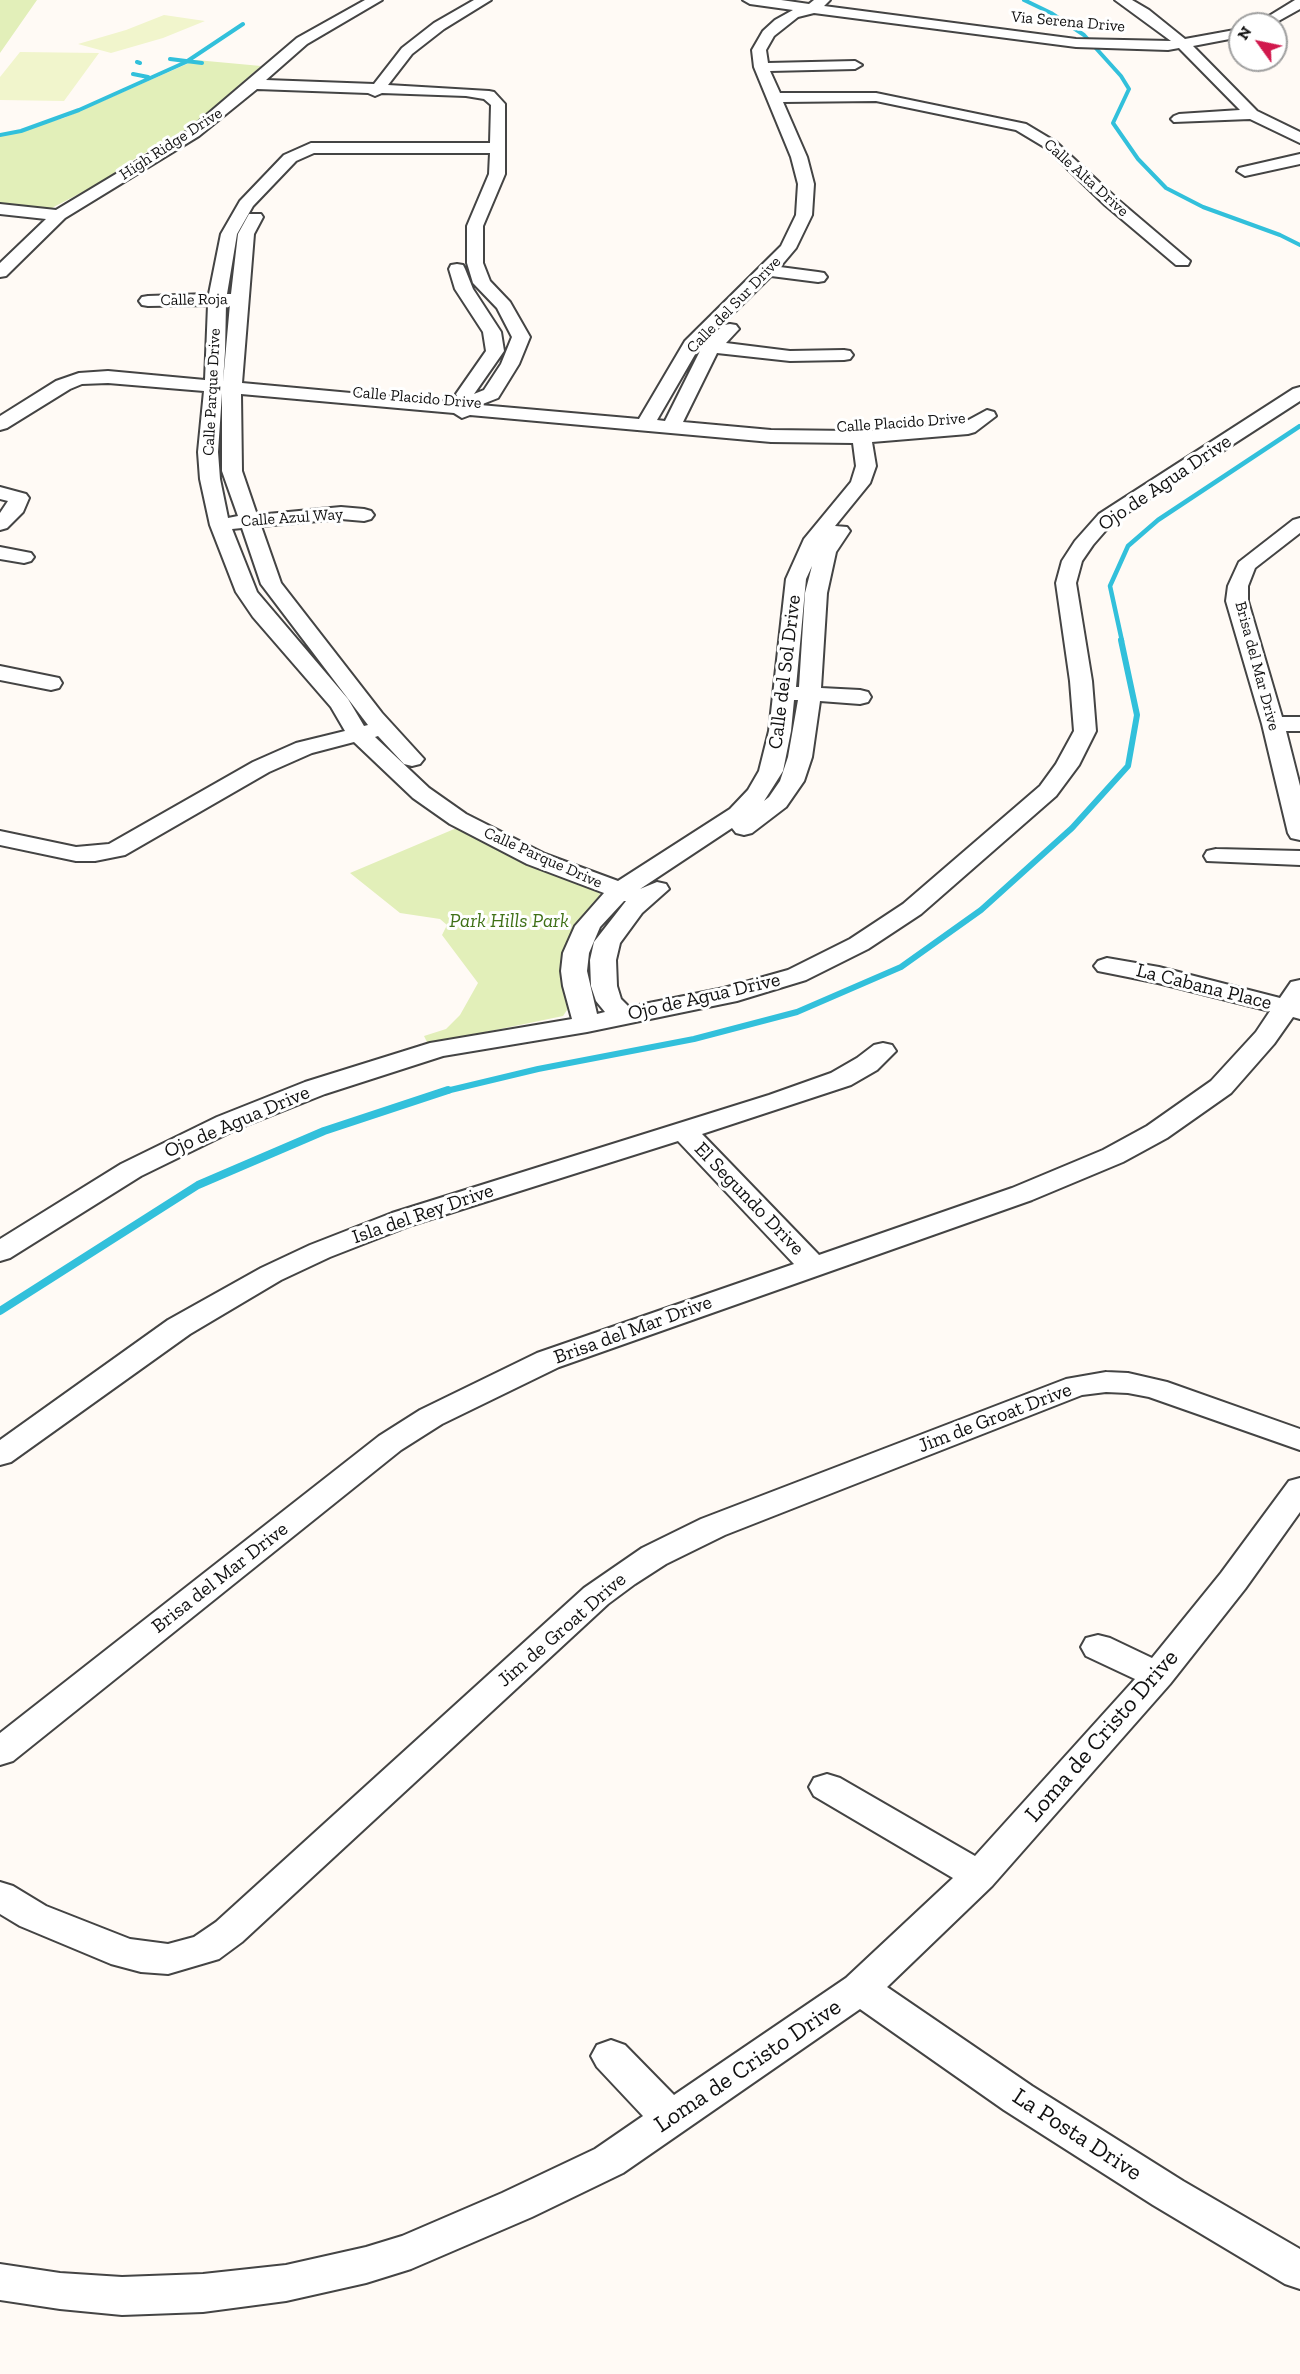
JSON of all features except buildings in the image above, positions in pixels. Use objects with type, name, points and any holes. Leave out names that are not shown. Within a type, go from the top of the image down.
[{"type":"street","name":"High Ridge Drive","points":[[0,272],[55,218],[194,132],[303,41],[375,0]]},
{"type":"street","points":[[372,89],[382,82],[407,51],[422,25],[467,0]]},
{"type":"street","points":[[372,89],[394,50],[484,0]]},
{"type":"street","name":"Via Serena Drive","points":[[750,0],[817,4],[1076,43],[1183,44],[1228,35]]},
{"type":"street","points":[[1122,0],[1144,13],[1183,44],[1252,114],[1300,138]]},
{"type":"street","points":[[1284,12],[1300,3]]},
{"type":"street","points":[[817,4],[809,15],[790,27],[777,41],[768,67],[855,65]]},
{"type":"street","name":"Calle del Sur Drive","points":[[674,424],[711,348],[800,259],[815,212],[806,184],[811,160],[768,67]]},
{"type":"street","points":[[252,84],[372,89],[458,96],[486,128],[497,174],[464,224],[482,283],[506,309],[521,338],[510,364],[491,394],[467,406],[449,428]]},
{"type":"street","name":"Calle Alta Drive","points":[[783,100],[874,100],[909,104],[995,120],[1039,136],[1111,202],[1182,261]]},
{"type":"street","points":[[1179,119],[1252,114]]},
{"type":"street","points":[[478,178],[482,170],[486,128]]},
{"type":"street","name":"Calle Parque Drive","points":[[226,351],[217,300],[228,233],[261,206],[310,152],[331,151],[486,128]]},
{"type":"street","points":[[1245,171],[1300,159]]},
{"type":"street","points":[[0,211],[55,218]]},
{"type":"street","name":"Calle del Sur Drive","points":[[646,422],[691,345],[788,248],[815,212]]},
{"type":"street","name":"Calle Parque Drive","points":[[228,233],[239,299],[226,351],[222,384],[208,452],[210,479],[220,525],[247,592],[272,625],[340,704],[366,726],[404,752],[431,790],[460,800],[509,838],[560,853],[640,890]]},
{"type":"street","points":[[456,257],[456,266],[464,289],[492,332],[495,351],[465,394],[467,406]]},
{"type":"street","points":[[767,270],[818,277]]},
{"type":"street","name":"Calle Roja","points":[[148,301],[239,299]]},
{"type":"street","points":[[480,311],[506,309]]},
{"type":"street","points":[[691,345],[789,356],[844,355]]},
{"type":"street","name":"Calle Placido Drive","points":[[0,409],[45,382],[75,375],[222,384],[674,424],[771,436],[871,432]]},
{"type":"street","name":"Calle Placido Drive","points":[[0,424],[63,385],[75,375]]},
{"type":"street","name":"Calle Parque Drive","points":[[222,384],[232,452],[232,471],[271,584],[299,620],[366,726]]},
{"type":"street","name":"Ojo de Agua Drive","points":[[0,1252],[131,1170],[256,1110],[355,1075],[439,1049],[587,1024],[728,995],[797,975],[860,944],[912,909],[1048,791],[1067,765],[1084,731],[1081,681],[1066,583],[1072,561],[1085,541],[1106,518],[1300,393]]},
{"type":"street","name":"Calle del Sol Drive","points":[[587,1024],[576,986],[574,971],[576,953],[588,926],[601,909],[640,890],[778,802],[792,781],[800,757],[810,693],[816,593],[810,573],[814,539],[848,512],[866,466],[871,432]]},
{"type":"street","points":[[208,452],[232,452]]},
{"type":"street","points":[[0,493],[19,498],[16,508],[0,524]]},
{"type":"street","name":"Calle Azul Way","points":[[220,525],[341,513],[364,515]]},
{"type":"street","name":"Brisa del Mar Drive","points":[[1300,524],[1246,566],[1238,586],[1237,601],[1273,724],[1300,833]]},
{"type":"street","points":[[0,553],[24,557]]},
{"type":"street","points":[[810,573],[845,576]]},
{"type":"street","name":"Calle del Sol Drive","points":[[708,845],[758,794],[771,771],[777,749],[796,579],[810,573]]},
{"type":"street","points":[[272,625],[299,620]]},
{"type":"street","points":[[0,673],[51,683]]},
{"type":"street","points":[[784,692],[860,697]]},
{"type":"street","points":[[1273,724],[1300,724]]},
{"type":"street","points":[[0,838],[60,852],[128,844],[227,776],[366,726]]},
{"type":"street","points":[[0,823],[71,840],[93,848]]},
{"type":"street","points":[[1216,856],[1300,858]]},
{"type":"street","name":"Calle del Sol Drive","points":[[623,1016],[609,1001],[604,986],[603,960],[610,936],[640,890]]},
{"type":"street","name":"La Cabana Place","points":[[1107,966],[1296,1002]]},
{"type":"street","name":"Brisa del Mar Drive","points":[[0,1752],[390,1443],[431,1417],[491,1386],[549,1360],[1022,1194],[1113,1156],[1157,1132],[1221,1087],[1296,1002]]},
{"type":"street","name":"Isla del Rey Drive","points":[[0,1455],[180,1327],[271,1274],[320,1251],[402,1218],[684,1131],[841,1079],[867,1064],[883,1051]]},
{"type":"street","name":"El Segundo Drive","points":[[684,1131],[813,1266]]},
{"type":"street","name":"Jim de Groat Drive","points":[[0,1896],[33,1916],[124,1953],[168,1959],[206,1948],[229,1932],[596,1596],[623,1576],[654,1556],[713,1527],[1077,1386],[1106,1382],[1147,1387],[1300,1440]]},
{"type":"street","name":"Loma de Cristo Drive","points":[[0,2282],[60,2291],[122,2296],[203,2293],[285,2283],[366,2265],[411,2251],[517,2205],[609,2161],[860,1989],[979,1876],[1158,1675],[1233,1581],[1300,1489]]},
{"type":"street","points":[[1098,1647],[1158,1675]]},
{"type":"street","points":[[826,1787],[979,1876]]},
{"type":"street","name":"La Posta Drive","points":[[860,1989],[1038,2110],[1168,2193],[1300,2271]]},
{"type":"street","points":[[611,2056],[671,2118]]},
{"type":"green space","points":[[0,0],[37,0],[0,53]]},
{"type":"green space","points":[[164,15],[205,21],[163,38],[111,53],[78,44],[126,30]]},
{"type":"green space","points":[[20,52],[99,53],[64,101],[0,100],[0,77]]},
{"type":"green space","points":[[196,60],[261,66],[185,132],[137,157],[102,182],[46,211],[0,206],[0,136],[64,118]]},
{"type":"green space","name":"Park Hills Park","points":[[459,827],[495,847],[600,893],[569,1007],[563,1016],[428,1044],[424,1036],[446,1029],[460,1015],[478,983],[442,935],[447,925],[440,919],[400,913],[350,873]]},
{"type":"waterway","points":[[1024,0],[1051,13],[1084,35],[1121,76],[1129,89],[1113,123],[1138,159],[1166,188],[1203,207],[1280,235],[1300,245]]},
{"type":"waterway","points":[[187,61],[243,24]]},
{"type":"waterway","points":[[170,59],[187,61]]},
{"type":"waterway","points":[[0,135],[21,131],[79,110],[187,61]]},
{"type":"waterway","points":[[187,61],[202,63]]},
{"type":"waterway","points":[[133,74],[148,77]]},
{"type":"waterway","points":[[1122,641],[1110,586],[1128,546],[1158,520],[1300,426]]},
{"type":"waterway","points":[[442,1092],[538,1069],[694,1039],[797,1012],[901,967],[981,910],[1072,828],[1128,766],[1137,715],[1121,640]]},
{"type":"waterway","points":[[0,1311],[198,1185],[324,1131],[448,1090]]}]
